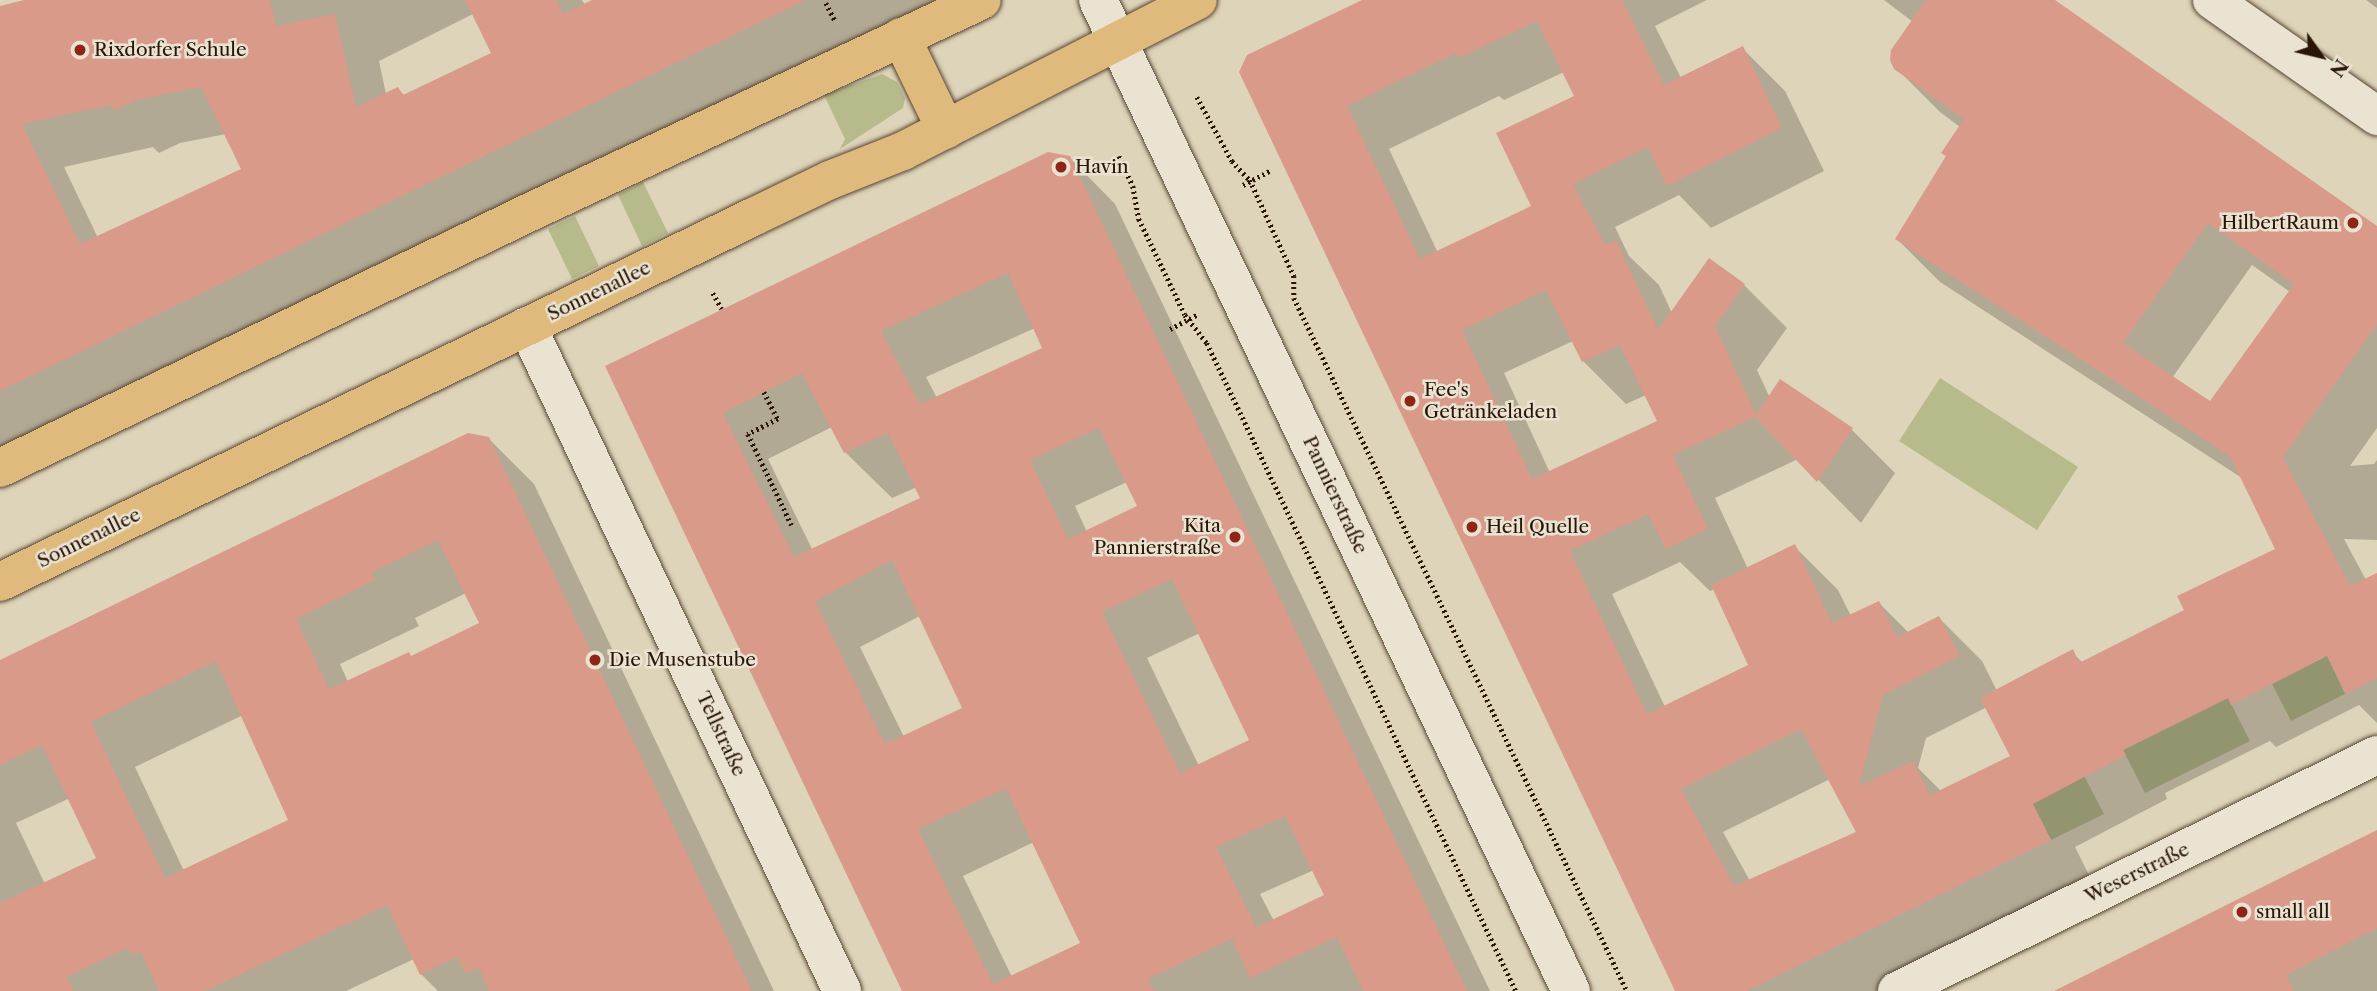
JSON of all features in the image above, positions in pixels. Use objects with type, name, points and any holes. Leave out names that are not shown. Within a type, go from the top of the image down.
[{"type":"main road","points":[[0,468],[982,0]]},
{"type":"main road","name":"Sonnenallee","points":[[0,582],[830,180],[946,130],[1198,0]]},
{"type":"main road","points":[[901,37],[946,130]]},
{"type":"street","name":"Pannierstraße","points":[[1098,0],[1571,991]]},
{"type":"street","points":[[2211,0],[2377,116]]},
{"type":"street","name":"Tellstraße","points":[[527,326],[842,991]]},
{"type":"street","name":"Weserstraße","points":[[1897,991],[2377,755]]},
{"type":"path","points":[[827,3],[837,24]]},
{"type":"path","points":[[1210,119],[1232,161],[1250,180],[1294,276],[1294,298],[1627,991]]},
{"type":"path","points":[[1121,160],[1133,186],[1139,219],[1188,319],[1207,343],[1516,991]]},
{"type":"path","points":[[1243,185],[1269,171]]},
{"type":"path","points":[[713,293],[722,309]]},
{"type":"path","points":[[1170,329],[1196,315]]},
{"type":"path","points":[[764,392],[778,419],[748,434],[793,528]]},
{"type":"green space","points":[[882,74],[897,82],[905,98],[903,108],[840,149],[845,139],[824,95]]},
{"type":"green space","points":[[643,182],[668,233],[642,246],[618,195]]},
{"type":"green space","points":[[575,216],[599,266],[572,279],[548,229]]},
{"type":"green space","points":[[1940,378],[2078,467],[2037,530],[1899,441]]},
{"type":"green space","points":[[2325,651],[2345,694],[2291,721],[2272,684]]},
{"type":"green space","points":[[2228,698],[2250,741],[2145,793],[2123,750]]},
{"type":"green space","points":[[2081,770],[2104,814],[2051,840],[2029,797]]},
{"type":"building","points":[[24,0],[270,0],[276,26],[335,14],[356,107],[398,87],[403,95],[491,53],[465,0],[557,0],[563,14],[592,0],[806,0],[0,391],[0,6]],"holes":[[[201,87],[241,169],[80,244],[22,124],[111,105],[114,111],[136,100]]]},
{"type":"building","points":[[1362,0],[1622,0],[1664,85],[1743,46],[1782,128],[1667,186],[1648,147],[1573,184],[1605,245],[1616,240],[1658,330],[1709,258],[1745,284],[1715,326],[1756,415],[1780,379],[1853,428],[1817,482],[1755,417],[1673,455],[1708,529],[1666,549],[1648,514],[1570,551],[1647,714],[1748,665],[1711,585],[1795,544],[1832,623],[1879,601],[1897,637],[1939,616],[1960,656],[1883,695],[1859,786],[1913,761],[1930,795],[2010,756],[1980,698],[2073,649],[2079,663],[2184,610],[2177,596],[2275,549],[2230,456],[1895,239],[1946,156],[1941,153],[1964,119],[1894,69],[1890,60],[1891,50],[1926,0],[2055,0],[2377,226],[2377,324],[2281,460],[2285,461],[2350,586],[2377,573],[2377,678],[2346,694],[2327,656],[2231,705],[2228,698],[2123,750],[2126,755],[2033,804],[2051,840],[1747,991],[1675,991],[1239,72],[1247,55]],"holes":[[[1537,21],[1574,96],[1496,133],[1531,206],[1420,259],[1347,106],[1456,53],[1459,58]],[[2208,223],[2294,284],[2210,401],[2123,343]],[[1546,290],[1582,362],[1620,345],[1657,421],[1532,479],[1462,330]],[[1801,729],[1856,832],[1734,886],[1681,789]]]},
{"type":"building","points":[[1048,152],[1070,156],[1467,991],[1363,991],[1337,937],[1250,978],[1232,939],[1324,895],[1285,816],[1216,847],[1256,927],[1148,979],[1154,991],[902,991],[605,366]],"holes":[[[1008,273],[1042,348],[920,404],[881,331]],[[802,373],[844,453],[888,433],[920,498],[794,557],[723,413]],[[1099,428],[1137,506],[1068,539],[1030,460]],[[892,560],[962,708],[885,744],[815,601]],[[1172,579],[1249,740],[1180,773],[1102,612]],[[1006,788],[1080,943],[993,984],[918,829]]]},
{"type":"building","points":[[468,433],[489,437],[752,991],[489,991],[479,968],[466,973],[457,957],[420,975],[387,905],[205,991],[159,991],[141,952],[132,955],[127,948],[67,977],[74,991],[0,991],[0,903],[96,858],[42,745],[0,765],[0,660]],"holes":[[[438,540],[479,623],[411,656],[409,652],[329,689],[296,619],[375,580],[371,573]],[[216,661],[288,820],[165,878],[91,722]]]},
{"type":"building","points":[[2377,830],[2377,928],[2286,975],[2294,991],[2054,991]]},
{"type":"place","name":"Rixdorfer Schule","points":[[80,50]]},
{"type":"place","name":"Havin","points":[[1061,167]]},
{"type":"place","name":"HilbertRaum","points":[[2353,223]]},
{"type":"place","name":"Fee's Getränkeladen","points":[[1410,401]]},
{"type":"place","name":"Heil Quelle","points":[[1472,527]]},
{"type":"place","name":"Kita Pannierstraße","points":[[1235,537]]},
{"type":"place","name":"Die Musenstube","points":[[595,660]]},
{"type":"place","name":"small all","points":[[2242,912]]}]
